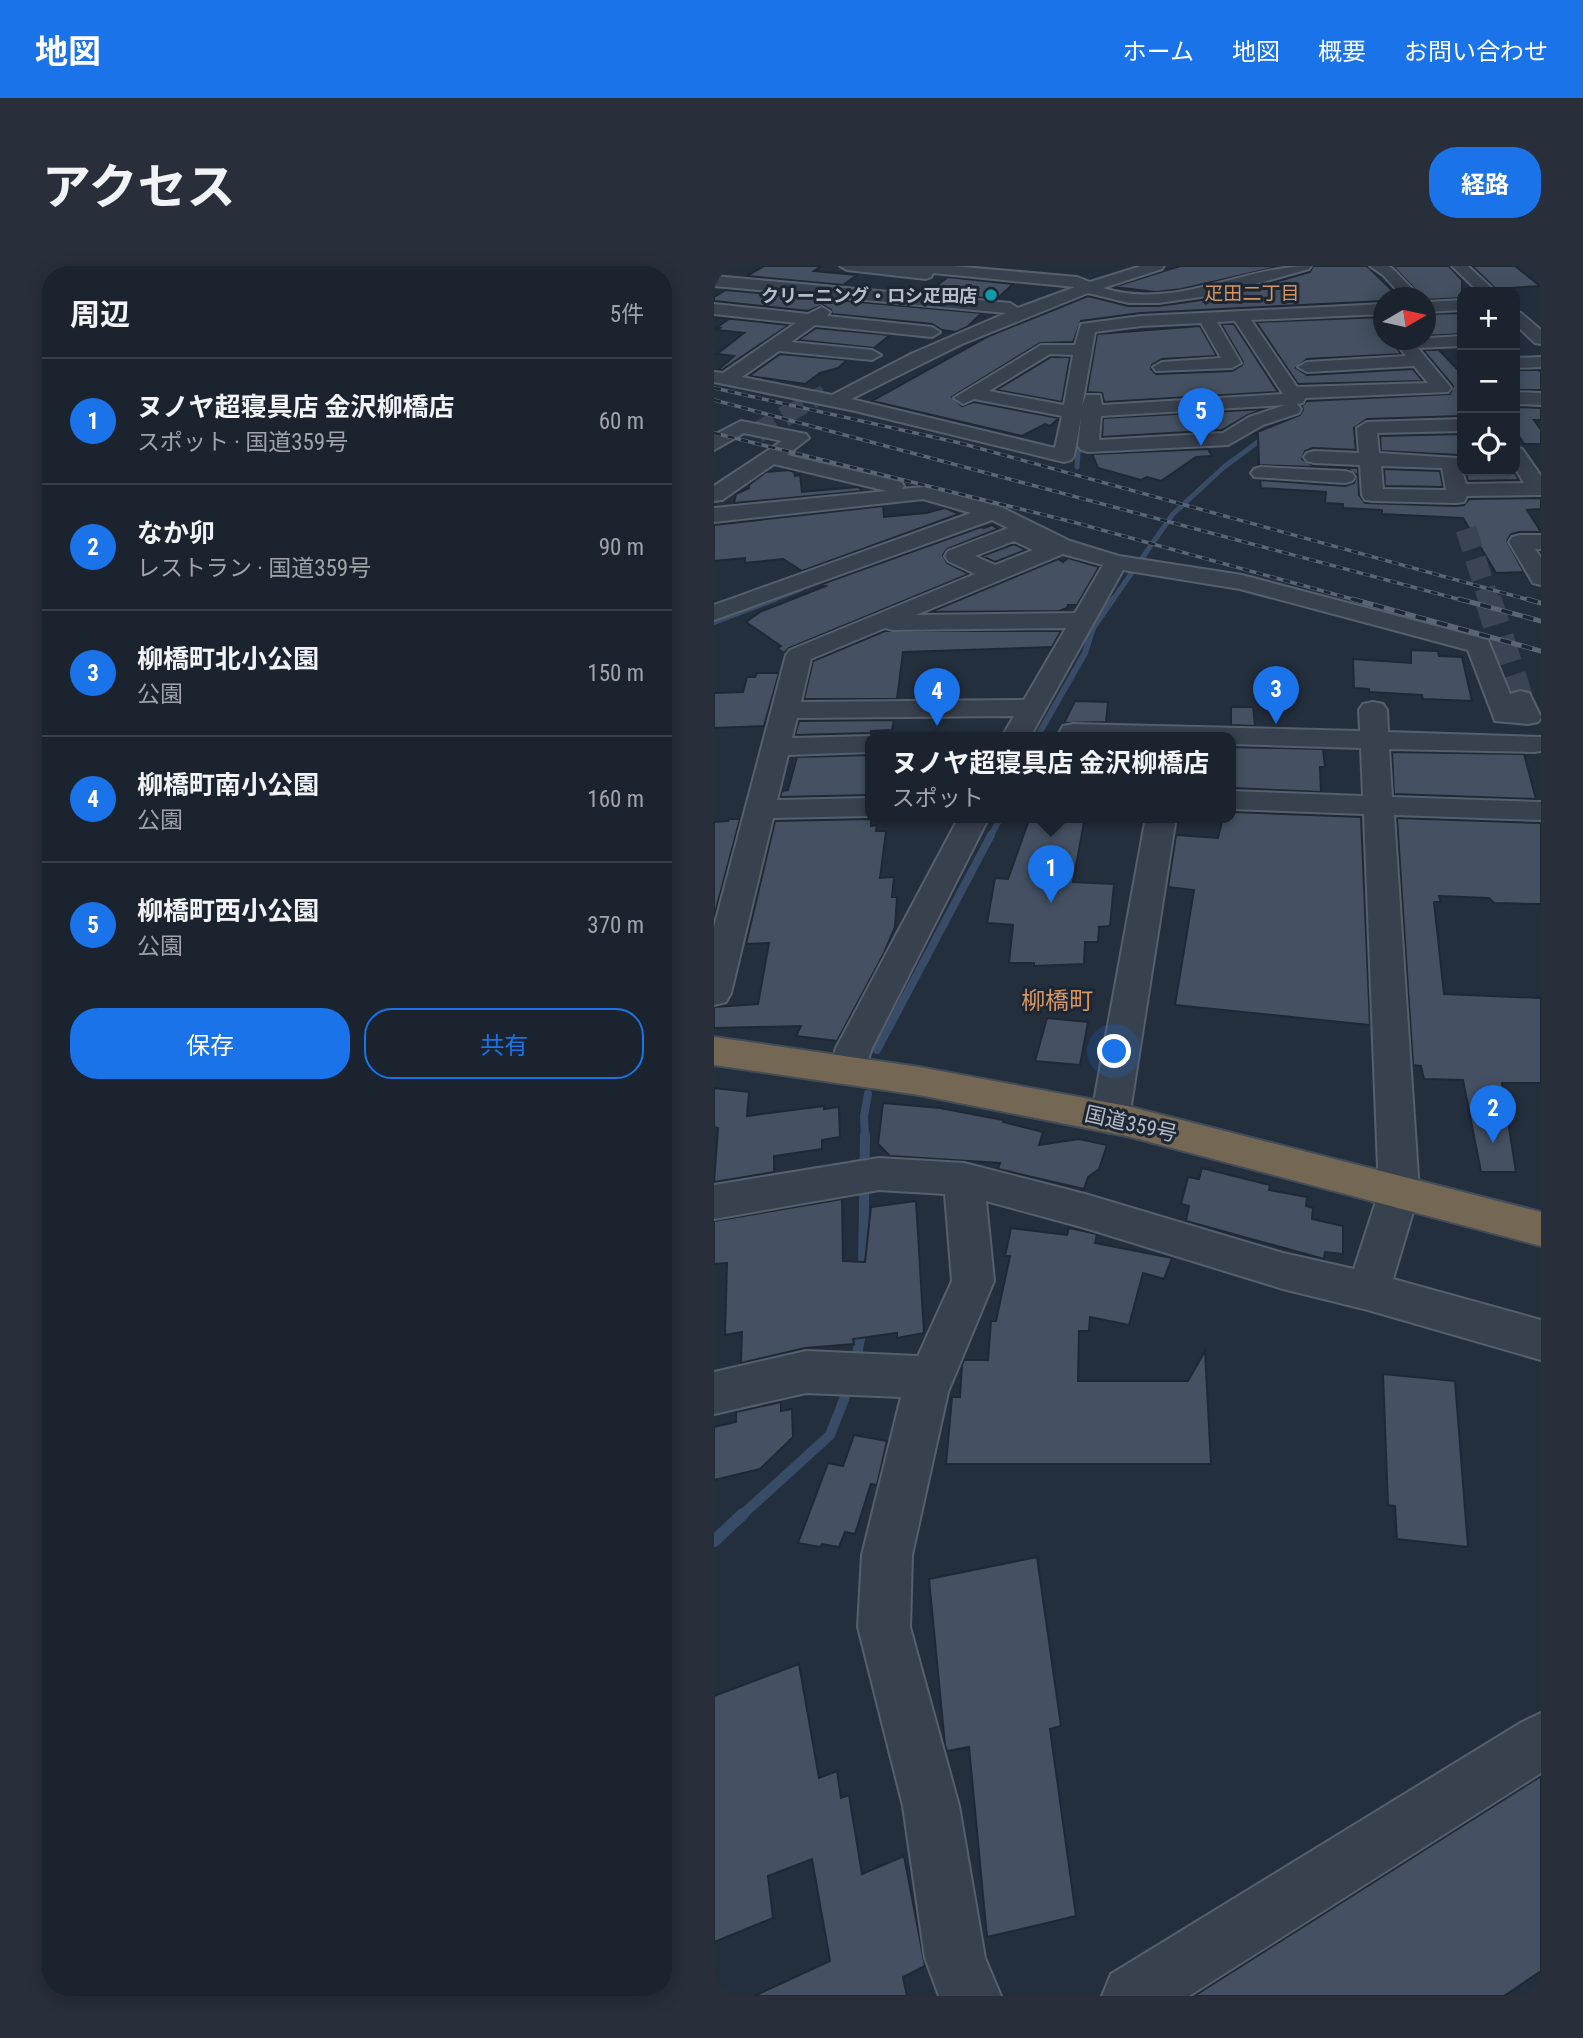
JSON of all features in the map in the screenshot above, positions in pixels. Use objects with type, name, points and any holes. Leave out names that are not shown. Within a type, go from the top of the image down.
[{"type":"highway","name":"国道359号","points":[[714,1051],[919,1081],[1110,1118],[1541,1229]]},
{"type":"street","points":[[847,266],[1076,286]]},
{"type":"street","points":[[902,266],[942,268],[1076,286],[1129,299],[1199,295],[1284,272],[1308,273]]},
{"type":"street","points":[[797,393],[837,389],[902,354],[1010,307],[1131,266]]},
{"type":"street","points":[[720,378],[797,393],[837,389],[960,345],[1029,313],[1076,286],[1157,266]]},
{"type":"street","points":[[1377,266],[1388,272],[1402,287]]},
{"type":"street","points":[[1459,266],[1482,287]]},
{"type":"street","points":[[720,378],[775,345],[880,269]]},
{"type":"street","points":[[714,281],[990,308],[1010,307]]},
{"type":"street","points":[[1226,289],[1253,302],[1262,315]]},
{"type":"street","points":[[1328,296],[1341,312]]},
{"type":"street","points":[[1129,299],[1179,405]]},
{"type":"street","points":[[1436,306],[1457,305]]},
{"type":"street","points":[[837,389],[872,355],[990,308]]},
{"type":"street","points":[[1240,317],[1273,369],[1294,396],[1304,404],[1256,421],[1228,439],[1088,446],[1082,411],[1082,350],[1087,328],[1098,324],[1141,321],[1373,310]]},
{"type":"street","points":[[718,313],[813,319],[932,332]]},
{"type":"street","points":[[1540,337],[1515,316],[1541,314]]},
{"type":"street","points":[[1157,355],[1232,363],[1206,318]]},
{"type":"street","points":[[1436,319],[1457,318]]},
{"type":"street","points":[[837,389],[921,421],[1064,456],[1082,411],[1098,324]]},
{"type":"street","points":[[1520,338],[1540,337]]},
{"type":"street","points":[[1256,343],[1282,341]]},
{"type":"street","points":[[1436,341],[1457,341]]},
{"type":"street","points":[[775,345],[872,355]]},
{"type":"street","points":[[921,421],[1047,349],[1082,350]]},
{"type":"street","points":[[971,393],[1082,411],[1442,388],[1411,350]]},
{"type":"street","points":[[1520,363],[1541,362]]},
{"type":"street","points":[[1273,369],[1422,364],[1450,366]]},
{"type":"street","points":[[1520,398],[1541,399]]},
{"type":"street","points":[[1457,425],[1367,428],[1373,495],[1459,502],[1540,489],[1520,460]]},
{"type":"street","points":[[714,495],[799,438],[741,427],[715,448]]},
{"type":"street","points":[[714,479],[766,434],[715,448]]},
{"type":"street","points":[[770,457],[992,512],[1057,548]]},
{"type":"street","points":[[1314,457],[1371,468]]},
{"type":"street","points":[[1261,473],[1451,462],[1459,502]]},
{"type":"street","points":[[714,515],[924,494]]},
{"type":"street","points":[[714,613],[992,512]]},
{"type":"street","points":[[995,574],[956,556],[1014,533],[1057,548],[1116,562],[1242,582],[1479,645],[1505,715],[1530,710],[1538,754],[1374,724],[1175,727],[1073,732]]},
{"type":"street","points":[[1541,541],[1520,542],[1541,578]]},
{"type":"street","points":[[714,993],[799,655],[1057,548]]},
{"type":"street","points":[[1019,732],[1116,562]]},
{"type":"street","points":[[869,624],[1083,620]]},
{"type":"street","points":[[785,710],[1033,708]]},
{"type":"street","points":[[1368,1291],[1399,1192],[1374,724]]},
{"type":"street","points":[[776,747],[865,744]]},
{"type":"street","points":[[1236,800],[1541,811]]},
{"type":"street","points":[[760,809],[865,807]]},
{"type":"street","points":[[848,1070],[854,1048],[971,823]]},
{"type":"street","points":[[1110,1118],[1160,823]]},
{"type":"street","points":[[714,1202],[868,1176],[964,1179],[1085,1211],[1283,1271],[1368,1291],[1541,1340]]},
{"type":"street","points":[[964,1179],[973,1281],[925,1391],[887,1555],[884,1627],[932,1806],[955,1958],[970,1996]]},
{"type":"street","points":[[714,1393],[806,1372],[932,1377]]},
{"type":"street","points":[[1133,1996],[1541,1741]]},
{"type":"building","points":[[764,266],[821,266],[814,271],[857,275],[843,285],[747,276]]},
{"type":"building","points":[[1180,266],[1281,266],[1182,289],[1156,292],[1113,287]]},
{"type":"building","points":[[1313,266],[1367,266],[1389,287],[1373,287],[1373,301],[1141,313],[1081,321],[1073,342],[1040,343],[952,397],[962,406],[974,402],[1059,418],[1050,426],[1045,424],[1022,436],[872,401],[989,336],[1088,296],[1128,306],[1159,306],[1222,297],[1310,272]]},
{"type":"building","points":[[1393,266],[1449,266],[1462,280],[1462,287],[1457,287],[1457,298],[1436,299],[1436,287],[1413,287]]},
{"type":"building","points":[[1472,266],[1515,266],[1540,286],[1520,287],[1494,287]]},
{"type":"building","points":[[948,277],[1013,284],[997,299],[927,293]]},
{"type":"building","points":[[726,290],[982,313],[967,327],[956,332],[942,330],[932,324],[832,314],[831,310],[823,305],[808,311],[714,301],[714,297]]},
{"type":"building","points":[[1457,313],[1457,334],[1436,335],[1436,314]]},
{"type":"building","points":[[714,317],[789,325],[722,370],[718,370],[734,356],[717,354],[744,333],[717,330],[720,328],[716,328],[729,319]]},
{"type":"building","points":[[1373,317],[1373,350],[1398,350],[1401,354],[1307,359],[1296,368],[1307,375],[1413,369],[1423,381],[1298,384],[1256,322]]},
{"type":"building","points":[[1221,324],[1234,324],[1278,392],[1104,402],[1102,393],[1087,392],[1097,334],[1200,326],[1217,356],[1162,359],[1152,365],[1151,369],[1156,374],[1232,371],[1243,362]]},
{"type":"building","points":[[816,328],[890,335],[874,348],[798,340]]},
{"type":"building","points":[[1423,350],[1439,350],[1457,369],[1457,416],[1367,419],[1354,428],[1356,450],[1313,448],[1305,451],[1302,459],[1314,466],[1358,468],[1359,495],[1365,503],[1456,506],[1464,505],[1469,499],[1541,498],[1541,509],[1527,510],[1541,532],[1511,534],[1507,541],[1524,572],[1496,573],[1463,518],[1382,514],[1382,510],[1343,508],[1343,504],[1325,503],[1326,492],[1261,488],[1260,480],[1345,486],[1354,483],[1357,475],[1346,468],[1259,465],[1258,434],[1252,434],[1300,415],[1302,406],[1307,401],[1450,394],[1453,386]]},
{"type":"building","points":[[780,354],[847,360],[838,368],[820,373],[805,384],[749,376]]},
{"type":"building","points":[[1051,357],[1070,357],[1062,402],[996,390]]},
{"type":"building","points":[[1520,370],[1541,372],[1541,390],[1520,390]]},
{"type":"building","points":[[1520,407],[1541,408],[1541,420],[1534,420],[1541,430],[1541,444],[1524,444],[1520,438]]},
{"type":"building","points":[[1265,409],[1222,430],[1102,437],[1103,418]]},
{"type":"building","points":[[1457,434],[1457,455],[1381,451],[1380,436]]},
{"type":"building","points":[[1208,449],[1212,456],[1196,457],[1161,481],[1147,477],[1141,480],[1098,468],[1092,454]]},
{"type":"building","points":[[1384,469],[1440,471],[1443,487],[1385,486]]},
{"type":"building","points":[[766,472],[794,472],[795,476],[800,475],[802,492],[858,487],[863,491],[734,503],[736,494],[749,488],[749,485]]},
{"type":"building","points":[[1466,476],[1517,476],[1519,480],[1468,481]]},
{"type":"building","points":[[883,506],[884,517],[926,513],[945,508],[959,514],[802,571],[783,559],[745,563],[745,558],[714,561],[714,525]]},
{"type":"building","points":[[992,525],[998,529],[947,549],[943,555],[947,563],[969,574],[789,648],[784,653],[777,648],[781,646],[746,622],[760,612],[826,586],[822,584]]},
{"type":"building","points":[[1014,544],[1026,550],[995,562],[982,556]]},
{"type":"building","points":[[1068,558],[1099,567],[1077,605],[1068,605],[1059,611],[930,612],[1058,559],[1063,562]]},
{"type":"building","points":[[885,631],[1060,633],[1052,647],[903,652],[897,699],[804,699],[813,661]]},
{"type":"building","points":[[1411,650],[1438,651],[1439,656],[1462,657],[1472,701],[1423,699],[1422,695],[1369,692],[1369,689],[1354,688],[1353,659],[1411,663]]},
{"type":"building","points":[[757,673],[779,673],[764,726],[714,728],[714,693],[743,692],[747,677],[755,677]]},
{"type":"building","points":[[1075,701],[1108,702],[1106,722],[1064,723]]},
{"type":"building","points":[[1231,707],[1253,707],[1255,726],[1231,725]]},
{"type":"building","points":[[894,720],[892,730],[795,735],[799,721]]},
{"type":"building","points":[[1236,747],[1323,749],[1325,767],[1320,767],[1321,792],[1236,788]]},
{"type":"building","points":[[1392,752],[1524,754],[1536,799],[1394,794]]},
{"type":"building","points":[[865,755],[865,795],[780,797],[782,791],[788,790],[797,757]]},
{"type":"building","points":[[1236,812],[1361,817],[1370,1025],[1175,1005],[1194,890],[1168,887],[1176,835],[1218,838],[1222,823],[1236,823]]},
{"type":"building","points":[[1397,818],[1541,823],[1541,904],[1494,903],[1489,898],[1439,896],[1441,902],[1434,902],[1444,994],[1541,998],[1541,1083],[1502,1083],[1516,1172],[1481,1172],[1463,1080],[1424,1079],[1421,1066],[1413,1065]]},
{"type":"building","points":[[740,819],[714,917],[714,822]]},
{"type":"building","points":[[865,819],[865,823],[871,823],[871,826],[877,825],[876,831],[886,831],[880,878],[894,877],[892,897],[897,897],[895,927],[837,1041],[796,1036],[801,1026],[714,1028],[714,1007],[758,1004],[769,943],[746,944],[775,821]]},
{"type":"building","points":[[1028,823],[1084,823],[1073,882],[1114,884],[1110,926],[1099,927],[1098,942],[1085,942],[1084,964],[1034,966],[1034,963],[1009,963],[1013,925],[987,923],[995,878],[1008,879]]},
{"type":"building","points":[[1047,1018],[1088,1022],[1080,1065],[1035,1061]]},
{"type":"building","points":[[714,1088],[749,1092],[747,1116],[824,1106],[824,1109],[839,1107],[840,1137],[822,1140],[822,1149],[774,1156],[774,1172],[714,1182],[718,1128],[714,1127]]},
{"type":"building","points":[[883,1103],[940,1108],[1003,1120],[1043,1132],[1039,1145],[1079,1139],[1107,1145],[1099,1169],[1088,1177],[1084,1189],[998,1169],[1000,1163],[890,1156],[878,1144]]},
{"type":"building","points":[[1202,1168],[1270,1185],[1269,1190],[1307,1197],[1306,1206],[1313,1208],[1312,1219],[1343,1226],[1343,1254],[1325,1252],[1324,1259],[1186,1221],[1189,1206],[1181,1204],[1188,1177],[1199,1179]]},
{"type":"building","points":[[842,1199],[843,1261],[865,1262],[871,1207],[916,1201],[924,1333],[897,1338],[897,1333],[853,1339],[854,1344],[805,1348],[741,1363],[742,1332],[725,1335],[727,1263],[714,1264],[714,1221]]},
{"type":"building","points":[[1011,1228],[1067,1235],[1069,1228],[1097,1234],[1095,1243],[1172,1258],[1164,1279],[1143,1273],[1129,1325],[1090,1317],[1089,1331],[1079,1331],[1078,1381],[1188,1381],[1205,1351],[1211,1464],[946,1464],[952,1397],[960,1397],[964,1360],[988,1360],[991,1321],[996,1321],[1010,1256],[1005,1256]]},
{"type":"building","points":[[1383,1374],[1455,1381],[1468,1547],[1397,1539],[1395,1506],[1388,1505]]},
{"type":"building","points":[[781,1402],[781,1411],[792,1409],[793,1437],[760,1469],[714,1480],[714,1427],[736,1422],[736,1412]]},
{"type":"building","points":[[854,1435],[887,1441],[877,1485],[871,1484],[855,1534],[845,1532],[839,1547],[798,1543],[828,1463],[843,1466]]},
{"type":"building","points":[[1037,1557],[1061,1726],[1050,1729],[1076,1916],[987,1937],[969,1747],[947,1751],[945,1745],[929,1579]]},
{"type":"building","points":[[799,1664],[819,1778],[837,1771],[841,1798],[849,1795],[862,1874],[904,1856],[925,1966],[903,1977],[907,1996],[754,1996],[830,1961],[812,1859],[768,1876],[773,1918],[714,1942],[714,1696]]},
{"type":"building","points":[[1541,1776],[1541,1971],[1504,1996],[1194,1996]]},
{"type":"waterway","points":[[1183,299],[1221,293]]},
{"type":"waterway","points":[[1094,331],[1098,309],[1121,302]]},
{"type":"waterway","points":[[1081,409],[1089,362]]},
{"type":"waterway","points":[[1077,467],[1081,413]]},
{"type":"waterway","points":[[1112,601],[1173,514],[1224,467],[1266,436]]},
{"type":"waterway","points":[[770,601],[801,589]]},
{"type":"waterway","points":[[714,622],[775,599]]},
{"type":"waterway","points":[[1040,732],[1085,653],[1093,628],[1113,599]]},
{"type":"waterway","points":[[990,837],[998,823]]},
{"type":"waterway","points":[[877,1050],[991,835]]},
{"type":"waterway","points":[[865,1137],[864,1116],[868,1094]]},
{"type":"waterway","points":[[863,1274],[865,1137]]},
{"type":"waterway","points":[[855,1364],[862,1329]]},
{"type":"waterway","points":[[741,1516],[830,1435],[850,1384]]},
{"type":"waterway","points":[[714,1541],[743,1514]]},
{"type":"tunnel","points":[[789,414],[825,393]]},
{"type":"tunnel","points":[[757,433],[792,412]]},
{"type":"tunnel","points":[[1466,529],[1489,601]]},
{"type":"tunnel","points":[[1488,599],[1520,699]]},
{"type":"railway","points":[[714,388],[960,443],[1533,601]]},
{"type":"railway","points":[[714,400],[1465,601]]},
{"type":"railway","points":[[714,433],[1073,522],[1359,601]]},
{"type":"railway","points":[[1352,599],[1541,651]]},
{"type":"railway","points":[[1459,599],[1541,621]]},
{"type":"railway","points":[[1527,599],[1541,603]]},
{"type":"place","name":"クリーニング・ロシ疋田店","points":[[991,295]]},
{"type":"place","name":"柳橋町西小公園","points":[[1201,446]]},
{"type":"place","name":"柳橋町北小公園","points":[[1276,724]]},
{"type":"place","name":"柳橋町南小公園","points":[[937,726]]},
{"type":"place","name":"ヌノヤ超寝具店 金沢柳橋店","points":[[1051,903]]},
{"type":"place","name":"なか卯","points":[[1493,1143]]},
{"type":"district","name":"疋田二丁目","points":[[1252,293]]},
{"type":"district","name":"柳橋町","points":[[1057,1001]]}]
